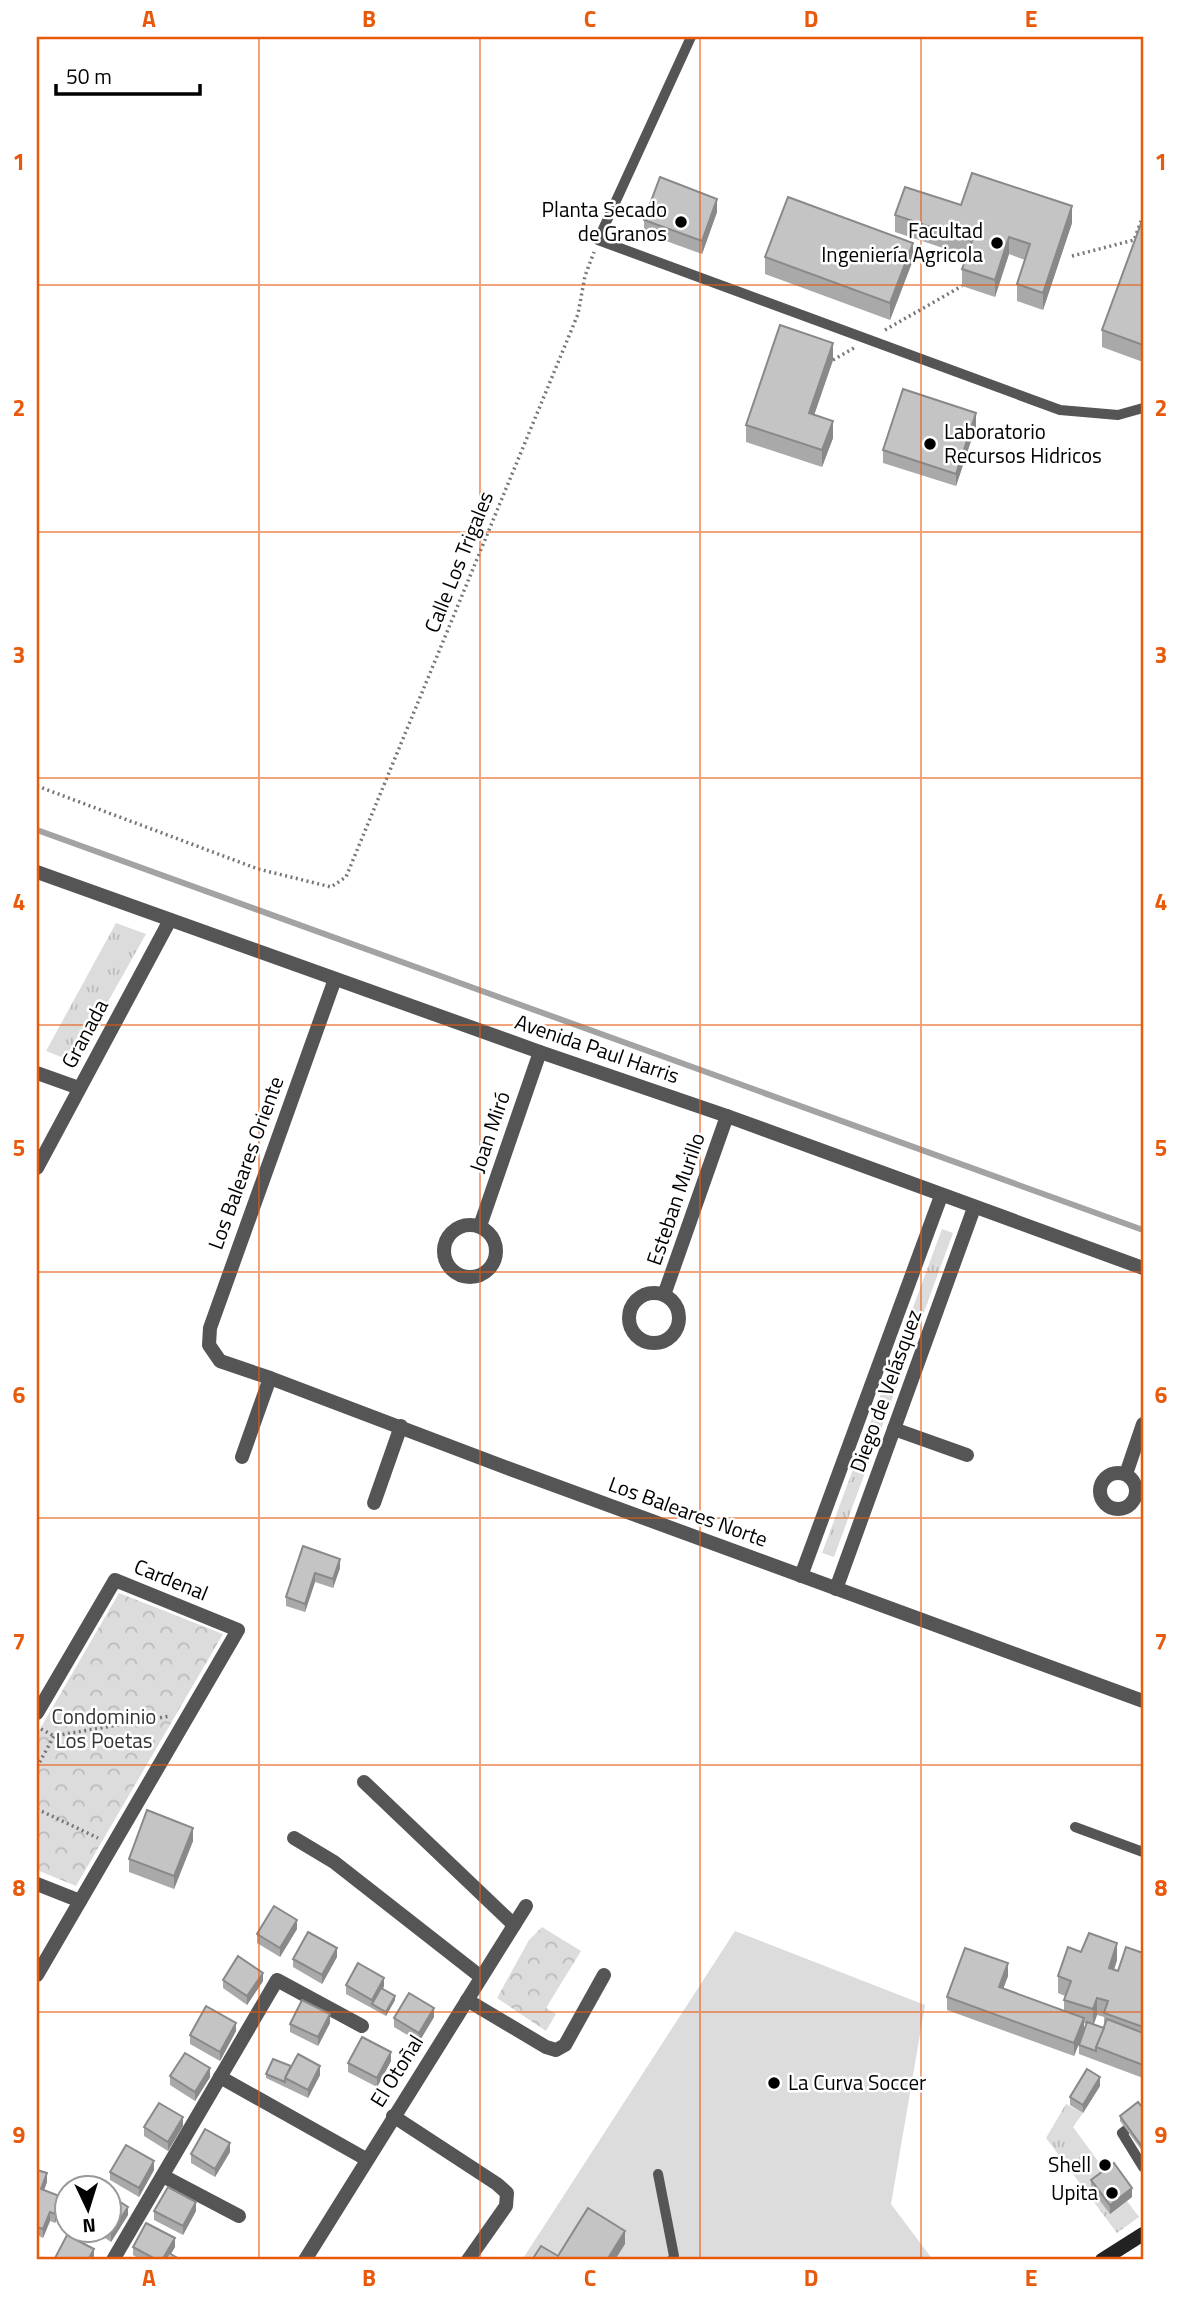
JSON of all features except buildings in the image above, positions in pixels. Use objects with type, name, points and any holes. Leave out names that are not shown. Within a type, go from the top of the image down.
[{"type":"main road","points":[[1102,2260],[1143,2234]]},
{"type":"street","name":"Avenida Paul Harris","points":[[37,872],[727,1116],[1143,1268]]},
{"type":"street","name":"Granada","points":[[37,1168],[170,920]]},
{"type":"street","name":"Los Baleares Oriente","points":[[220,1362],[209,1345],[210,1328],[335,979]]},
{"type":"street","name":"Joan Miró","points":[[480,1226],[540,1052]]},
{"type":"street","points":[[37,1073],[79,1088]]},
{"type":"street","name":"Esteban Murillo","points":[[664,1295],[727,1116]]},
{"type":"street","name":"Diego de Velásquez","points":[[801,1576],[941,1196]]},
{"type":"street","name":"Diego de Velásquez","points":[[836,1589],[974,1208]]},
{"type":"street","name":"Los Baleares Norte","points":[[220,1362],[401,1426],[1143,1701]]},
{"type":"street","points":[[242,1457],[270,1378]]},
{"type":"street","points":[[1126,1474],[1143,1424]]},
{"type":"street","points":[[374,1503],[401,1426]]},
{"type":"street","points":[[894,1429],[967,1455]]},
{"type":"street","name":"Cardenal","points":[[37,1713],[115,1580],[238,1630],[189,1713]]},
{"type":"street","points":[[37,1975],[189,1713]]},
{"type":"street","points":[[364,1782],[514,1924]]},
{"type":"street","points":[[294,1838],[334,1863],[481,1977]]},
{"type":"street","points":[[37,1884],[80,1901]]},
{"type":"street","name":"El Otoñal","points":[[305,2260],[526,1906]]},
{"type":"street","points":[[467,2000],[546,2047],[556,2050],[565,2045],[604,1975]]},
{"type":"street","points":[[113,2260],[277,1980],[362,2026]]},
{"type":"street","points":[[220,2077],[366,2159]]},
{"type":"street","points":[[393,2116],[507,2193],[506,2206],[468,2260]]},
{"type":"street","points":[[163,2176],[239,2216]]},
{"type":"lane","points":[[691,37],[598,240],[1060,410],[1118,415],[1143,408]]},
{"type":"lane","points":[[1075,1827],[1143,1852]]},
{"type":"lane","points":[[1126,2130],[1122,2133],[1143,2167]]},
{"type":"lane","points":[[658,2174],[674,2256],[672,2260]]},
{"type":"path","points":[[1072,256],[1134,240],[1143,216]]},
{"type":"path","name":"Calle Los Trigales","points":[[37,786],[258,869],[331,887],[346,877],[578,314],[585,276],[598,240]]},
{"type":"path","points":[[880,333],[962,286]]},
{"type":"path","points":[[833,360],[857,347]]},
{"type":"path","points":[[37,1727],[54,1736],[189,1713]]},
{"type":"path","points":[[37,1767],[54,1736]]},
{"type":"path","points":[[37,1810],[112,1845]]},
{"type":"green space","points":[[116,923],[146,934],[74,1062],[46,1051]]},
{"type":"green space","points":[[942,1229],[953,1233],[834,1557],[822,1553]]},
{"type":"green space","name":"Condominio Los Poetas","points":[[119,1593],[223,1634],[76,1886],[37,1870],[37,1734]]},
{"type":"green space","points":[[542,1927],[581,1951],[546,2008],[556,2014],[546,2031],[497,1998],[529,1940]]},
{"type":"green space","name":"La Curva Soccer","points":[[735,1931],[925,2005],[891,2204],[933,2260],[522,2260]]},
{"type":"green space","points":[[1066,2104],[1083,2113],[1073,2127],[1109,2176],[1092,2189],[1110,2213],[1127,2201],[1139,2217],[1117,2233],[1046,2138]]},
{"type":"waterway","points":[[37,830],[1143,1230]]},
{"type":"place","name":"Planta Secado de Granos","points":[[681,222]]},
{"type":"place","name":"Facultad Ingeniería Agricola","points":[[997,243]]},
{"type":"place","name":"Laboratorio Recursos Hidricos","points":[[930,444]]},
{"type":"place","name":"La Curva Soccer","points":[[774,2083]]},
{"type":"place","name":"Shell","points":[[1105,2165]]},
{"type":"place","name":"Upita","points":[[1112,2193]]}]
